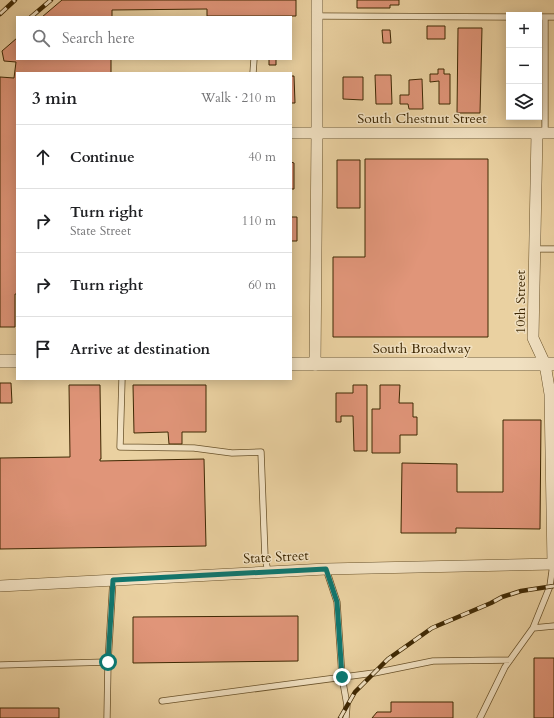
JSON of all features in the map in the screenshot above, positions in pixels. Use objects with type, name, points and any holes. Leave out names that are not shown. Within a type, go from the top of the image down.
[{"type":"street","points":[[315,364],[317,0]]},
{"type":"street","name":"South Chestnut Street","points":[[292,133],[545,133]]},
{"type":"street","name":"10th Street","points":[[545,133],[535,249],[534,338],[549,364],[554,564]]},
{"type":"street","points":[[0,361],[16,361]]},
{"type":"street","name":"South Broadway","points":[[292,364],[549,364]]},
{"type":"street","name":"State Street","points":[[0,586],[326,569],[554,564]]},
{"type":"lane","points":[[317,16],[506,17]]},
{"type":"lane","points":[[542,17],[554,17]]},
{"type":"lane","name":"10th Street","points":[[542,17],[545,133]]},
{"type":"lane","points":[[253,72],[254,60]]},
{"type":"lane","points":[[535,249],[554,248]]},
{"type":"lane","points":[[122,380],[120,447],[194,448],[232,452],[261,452],[265,557],[268,572]]},
{"type":"lane","points":[[480,718],[505,667],[533,628],[550,586],[554,564]]},
{"type":"lane","points":[[326,569],[337,602],[342,677],[347,705],[346,718]]},
{"type":"lane","points":[[107,718],[108,662],[113,580]]},
{"type":"lane","points":[[533,628],[554,626]]},
{"type":"lane","points":[[162,701],[374,673],[433,661],[510,660]]},
{"type":"lane","points":[[0,665],[108,662]]},
{"type":"building","points":[[62,0],[296,0],[296,16],[207,16],[207,9],[112,10],[112,16],[43,16]]},
{"type":"building","points":[[357,0],[399,0],[399,5],[390,5],[390,8],[357,8]]},
{"type":"building","points":[[427,26],[445,26],[445,39],[427,39]]},
{"type":"building","points":[[458,28],[482,28],[480,113],[457,113]]},
{"type":"building","points":[[382,30],[390,30],[391,43],[383,43]]},
{"type":"building","points":[[16,39],[16,60],[111,60],[111,72],[16,72],[15,327],[0,327],[0,77],[14,78],[16,62],[4,61],[2,51]]},
{"type":"building","points":[[269,60],[276,60],[276,65],[269,65]]},
{"type":"building","points":[[438,69],[444,69],[444,74],[450,74],[450,104],[439,104],[439,81],[430,82],[430,74],[438,74]]},
{"type":"building","points":[[375,75],[391,75],[392,104],[376,104]]},
{"type":"building","points":[[292,76],[294,76],[295,103],[292,103]]},
{"type":"building","points":[[343,77],[363,77],[363,100],[343,99]]},
{"type":"building","points":[[422,79],[423,109],[409,109],[408,104],[400,104],[400,95],[409,95],[409,80]]},
{"type":"building","points":[[365,159],[488,159],[488,337],[333,337],[333,257],[365,257]]},
{"type":"building","points":[[337,160],[360,160],[360,208],[337,208]]},
{"type":"building","points":[[292,162],[294,163],[294,189],[292,189]]},
{"type":"building","points":[[292,217],[297,217],[297,241],[292,241]]},
{"type":"building","points":[[0,383],[11,383],[12,403],[0,403]]},
{"type":"building","points":[[69,385],[100,385],[100,461],[204,459],[206,546],[0,549],[0,458],[70,457]]},
{"type":"building","points":[[133,385],[206,385],[206,432],[182,432],[182,444],[169,444],[168,432],[134,433]]},
{"type":"building","points":[[353,385],[367,385],[367,451],[354,451],[353,416],[341,416],[341,422],[336,422],[336,393],[353,393]]},
{"type":"building","points":[[380,385],[400,385],[399,403],[413,403],[413,417],[417,417],[417,435],[400,435],[400,453],[372,453],[372,409],[380,409]]},
{"type":"building","points":[[503,420],[541,420],[540,529],[456,528],[456,533],[401,533],[402,463],[457,464],[457,492],[503,492]]},
{"type":"building","points":[[298,616],[298,661],[133,663],[133,617]]},
{"type":"building","points":[[534,658],[554,658],[554,718],[534,718]]},
{"type":"building","points":[[391,702],[453,702],[453,718],[372,718],[377,712],[391,712]]},
{"type":"building","points":[[0,708],[59,708],[59,718],[0,718]]},
{"type":"railway","points":[[0,14],[15,0]]},
{"type":"railway","points":[[32,16],[51,0]]},
{"type":"railway","points":[[340,718],[355,692],[388,659],[432,628],[502,597],[521,591],[554,586]]},
{"type":"route","points":[[108,662],[113,580],[326,569],[337,602],[342,677]]}]
